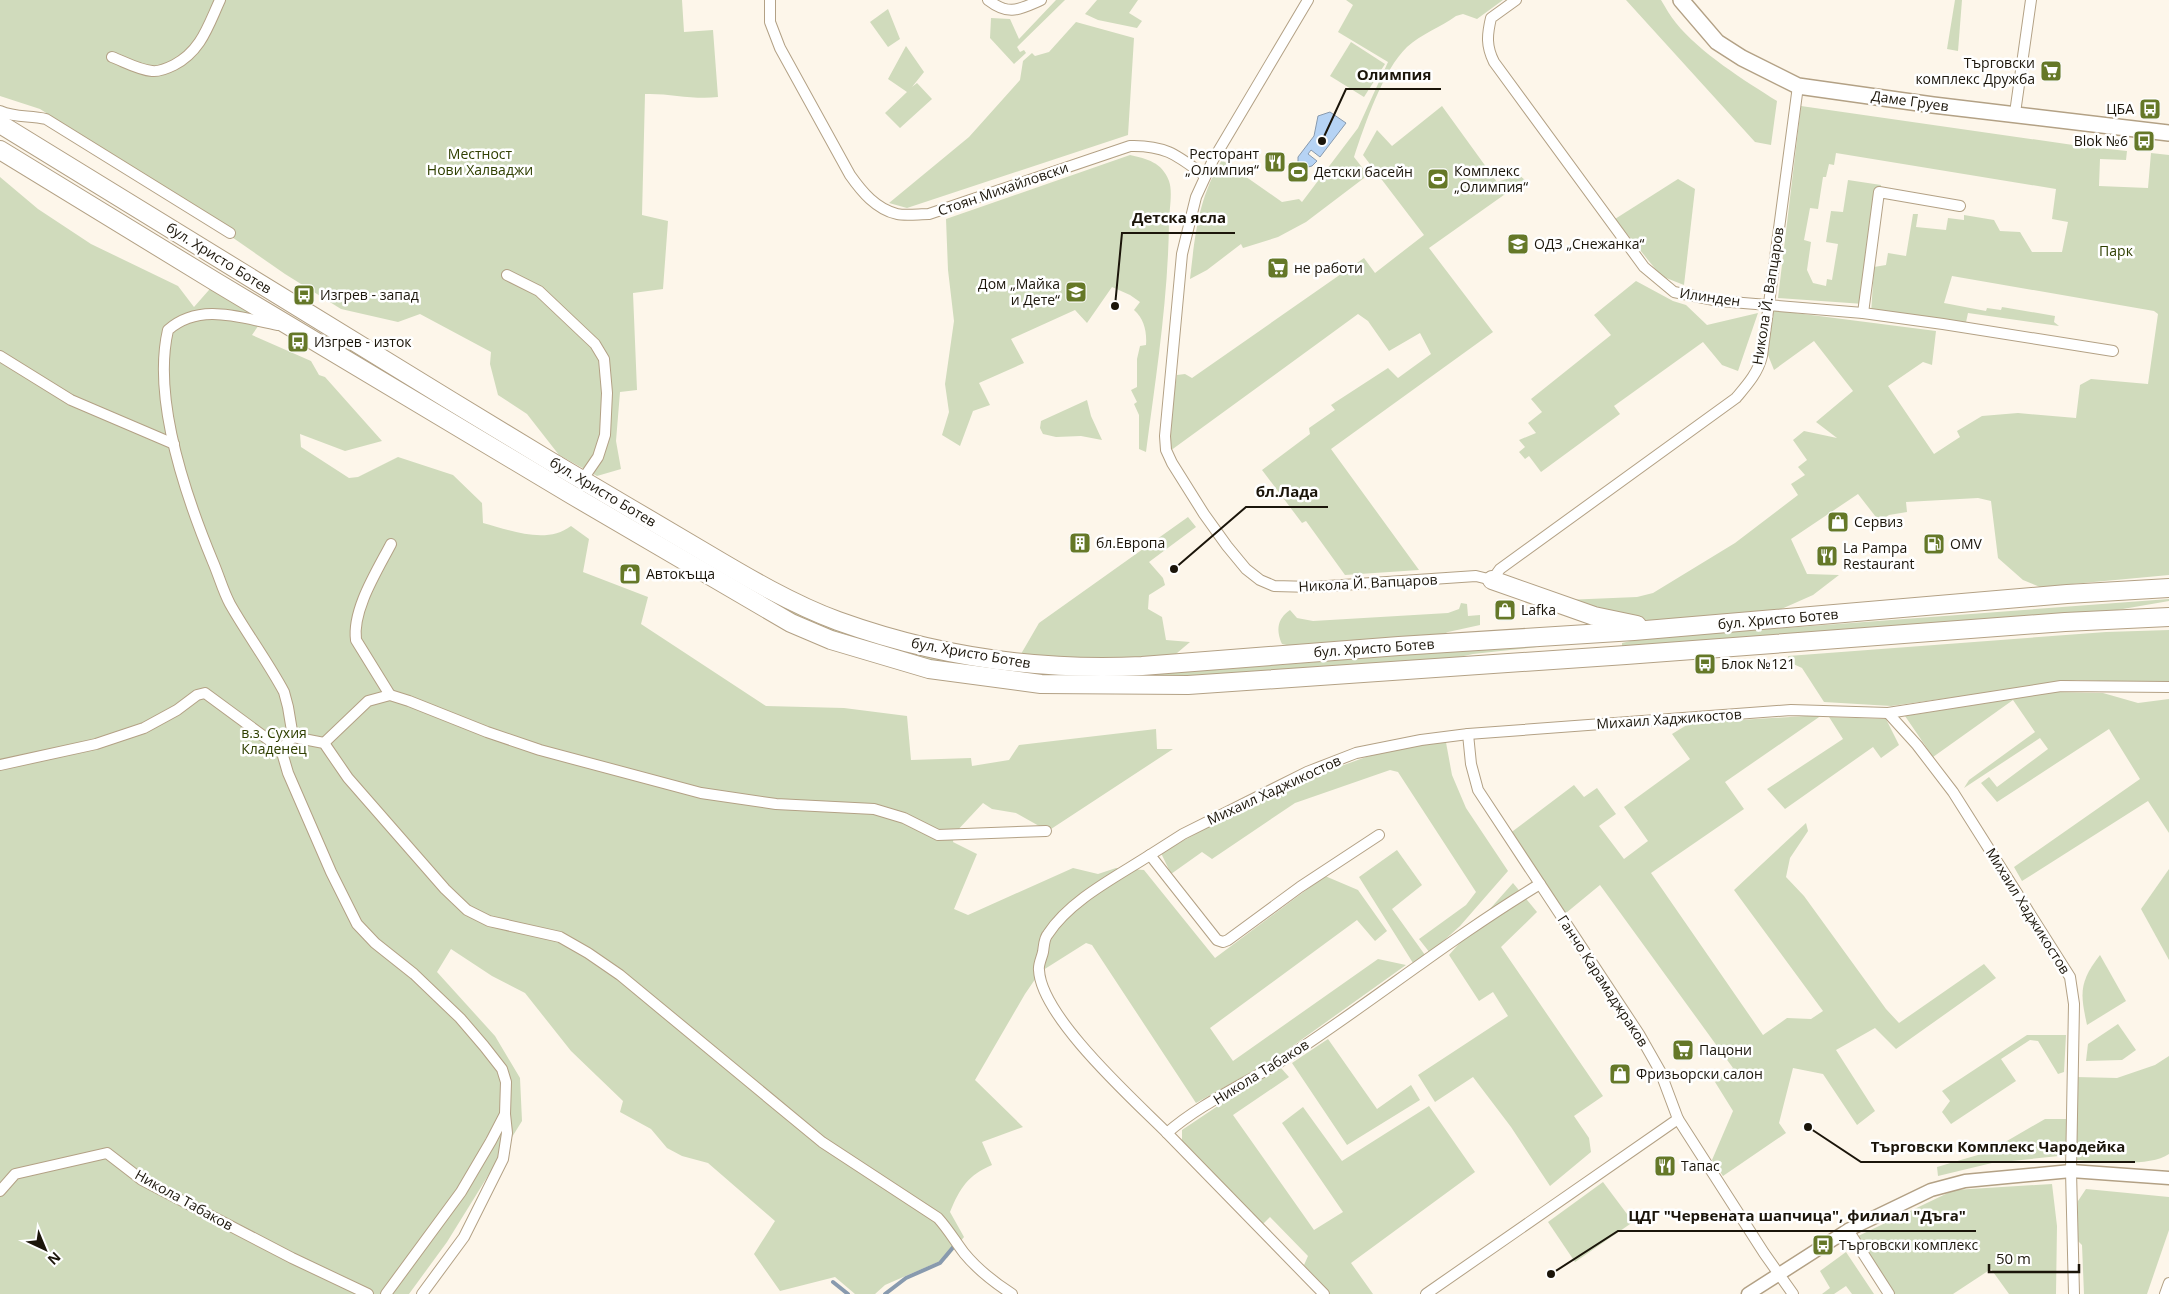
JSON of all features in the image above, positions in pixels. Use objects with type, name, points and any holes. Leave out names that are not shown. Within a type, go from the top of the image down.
[{"type":"highway","name":"бул. Христо Ботев","points":[[0,124],[618,502],[767,587],[840,622],[945,650],[1008,662],[1063,666],[1142,666],[1610,633],[2067,594],[2169,588]]},
{"type":"highway","name":"бул. Христо Ботев","points":[[0,150],[290,327],[791,622],[831,640],[921,667],[979,677],[1041,684],[1188,685],[2045,624],[2169,617]]},
{"type":"highway","points":[[1492,580],[1594,616],[1660,629]]},
{"type":"highway","points":[[1547,636],[1561,630],[1564,625],[1566,612],[1563,606]]},
{"type":"highway","points":[[1594,616],[1610,633],[1617,648],[1626,655]]},
{"type":"highway","points":[[1583,658],[1605,646],[1610,639],[1610,633]]},
{"type":"main road","name":"Даме Груев","points":[[1681,0],[1718,42],[1742,58],[1798,86],[1933,105],[2015,113],[2169,133]]},
{"type":"street","points":[[112,56],[143,69],[154,71],[167,68],[183,60],[193,53],[220,0]]},
{"type":"street","name":"Стоян Михайловски","points":[[770,0],[770,22],[780,48],[850,175],[860,189],[876,204],[898,214],[929,214],[1130,146],[1151,146],[1170,152],[1205,176]]},
{"type":"street","points":[[988,0],[1008,11],[1020,9],[1041,0]]},
{"type":"street","name":"Никола Й. Вапцаров","points":[[1308,0],[1213,160],[1196,197],[1182,254],[1164,436],[1166,450],[1172,464],[1227,546],[1246,569],[1260,580],[1274,586],[1313,587],[1476,576],[1492,580],[1497,572],[1508,563],[1736,398],[1749,384],[1759,366],[1770,304],[1798,86]]},
{"type":"street","name":"Илинден","points":[[1516,0],[1491,18],[1487,39],[1489,51],[1504,76],[1644,267],[1674,292],[1719,301],[1863,313],[2113,351]]},
{"type":"street","points":[[2015,113],[2031,0]]},
{"type":"street","points":[[0,111],[14,116],[31,115],[46,119],[230,233]]},
{"type":"street","points":[[1863,313],[1879,192],[1960,206]]},
{"type":"street","points":[[507,275],[539,291],[595,344],[604,360],[607,393],[605,435],[598,458],[585,476]]},
{"type":"street","points":[[290,327],[217,313],[197,314],[177,322],[168,330],[163,367],[166,401],[174,444],[196,522],[230,603],[284,692],[292,737]]},
{"type":"street","points":[[0,356],[71,400],[174,444]]},
{"type":"street","points":[[390,544],[358,616],[355,631],[356,640],[390,695]]},
{"type":"street","name":"Михаил Хаджикостов","points":[[1168,1133],[1094,1059],[1061,1019],[1046,994],[1039,970],[1046,935],[1061,917],[1076,904],[1183,834],[1307,772],[1356,753],[1422,740],[1468,734],[1791,710],[1888,713],[2061,686],[2169,687]]},
{"type":"street","points":[[0,766],[96,744],[144,728],[177,710],[197,695],[205,693],[281,749],[288,773],[331,872],[357,924],[374,942],[414,974],[460,1018],[502,1069],[506,1082],[506,1151],[464,1237],[422,1294]]},
{"type":"street","points":[[324,743],[368,700],[390,695],[410,700],[486,732],[540,750],[702,793],[776,804],[874,809],[904,818],[938,835],[1046,831]]},
{"type":"street","name":"Михаил Хаджикостов","points":[[1888,713],[1917,745],[1953,792],[2070,977],[2074,1004],[2071,1171],[2074,1294]]},
{"type":"street","name":"Ганчо Карамаджраков","points":[[1468,734],[1471,764],[1478,790],[1639,1034],[1660,1071],[1678,1120],[1778,1273],[1794,1294]]},
{"type":"street","points":[[292,737],[324,743],[348,778],[445,889],[468,910],[489,921],[560,937],[588,952],[620,974],[822,1142],[938,1218],[952,1233],[970,1259],[983,1272],[1012,1294]]},
{"type":"street","points":[[281,749],[292,737]]},
{"type":"street","points":[[1150,855],[1200,920],[1217,940],[1223,942],[1300,887],[1379,835]]},
{"type":"street","name":"Никола Табаков","points":[[1168,1133],[1196,1113],[1286,1058],[1495,911],[1540,884]]},
{"type":"street","points":[[386,1294],[461,1192],[505,1114]]},
{"type":"street","points":[[1426,1294],[1678,1120]]},
{"type":"street","points":[[1168,1133],[1324,1294]]},
{"type":"street","name":"Никола Табаков","points":[[0,1191],[15,1174],[107,1153],[142,1180],[292,1258],[368,1294]]},
{"type":"street","points":[[1748,1294],[1778,1273],[1848,1230],[1931,1190],[1965,1181],[2071,1171],[2169,1178]]},
{"type":"street","points":[[1848,1230],[1889,1294]]},
{"type":"street","points":[[2165,1294],[2169,1283]]},
{"type":"green space","name":"Местност Нови Халваджи","points":[[0,0],[682,0],[684,32],[713,30],[718,97],[699,98],[645,94],[642,215],[668,221],[663,289],[633,293],[637,390],[620,392],[616,441],[621,469],[597,476],[559,455],[527,414],[498,395],[490,364],[491,352],[420,314],[398,322],[341,309],[285,274],[141,174],[40,109],[0,96]]},
{"type":"green space","points":[[1056,0],[1065,0],[1017,47],[1020,52],[1024,50],[1026,53],[1014,64],[990,38],[991,18],[1010,19],[1019,39]]},
{"type":"green space","points":[[1097,0],[1138,0],[1129,13],[1142,21],[1137,28],[1098,20],[1085,14]]},
{"type":"green space","points":[[1346,0],[1503,0],[1477,19],[1463,14],[1456,16],[1413,42],[1398,57],[1376,98],[1354,157],[1368,175],[1306,222],[1278,237],[1243,248],[1241,244],[1207,270],[1190,279],[1196,232],[1203,203],[1214,174],[1222,160],[1282,202],[1299,199],[1302,202],[1358,128],[1388,62],[1338,32],[1353,5]]},
{"type":"green space","points":[[1626,0],[1661,0],[1674,20],[1697,45],[1777,101],[1771,145],[1755,142]]},
{"type":"green space","points":[[1955,0],[1962,0],[1958,51],[1947,49]]},
{"type":"green space","points":[[888,9],[900,39],[888,47],[870,22]]},
{"type":"green space","points":[[1076,22],[1134,38],[1128,135],[907,208],[889,203],[969,137],[1020,80],[1023,61],[1032,53],[1035,56],[1049,52]]},
{"type":"green space","points":[[1351,42],[1385,64],[1364,97],[1330,76]]},
{"type":"green space","points":[[906,46],[924,72],[912,87],[917,83],[932,99],[900,128],[885,113],[907,92],[888,79]]},
{"type":"green space","points":[[1442,106],[1497,182],[1519,175],[1525,180],[1429,248],[1493,332],[1331,449],[1419,570],[1345,575],[1306,521],[1302,523],[1262,470],[1310,434],[1309,428],[1335,410],[1331,405],[1388,368],[1398,378],[1431,354],[1420,333],[1389,351],[1368,321],[1358,314],[1170,451],[1173,398],[1177,375],[1185,374],[1192,378],[1364,258],[1375,273],[1424,235],[1363,155],[1377,130],[1392,146]]},
{"type":"green space","name":"Парк","points":[[1801,106],[2127,151],[2126,160],[2100,159],[2099,186],[2148,188],[2151,153],[2169,155],[2169,575],[2040,587],[2023,580],[1998,558],[1991,501],[1978,498],[1906,502],[1907,512],[1889,515],[1879,521],[1858,494],[1791,539],[1807,574],[1839,575],[1813,595],[1777,611],[1658,621],[1615,617],[1565,600],[1637,597],[1653,593],[1735,543],[1798,495],[1791,484],[1805,475],[1798,467],[1807,460],[1793,440],[1804,431],[1837,438],[1816,422],[1853,391],[1814,341],[1774,370],[1768,355],[1772,310],[1936,331],[1932,365],[1923,362],[1888,386],[1934,454],[1960,437],[1957,431],[1982,416],[2018,413],[2076,418],[2080,385],[2091,379],[2148,384],[2158,314],[2154,311],[1952,276],[1944,303],[1986,311],[1987,308],[2001,310],[2002,307],[2055,316],[2054,322],[2059,326],[1968,313],[1965,327],[1871,314],[1874,267],[1886,265],[1888,253],[1906,256],[1913,214],[1918,214],[1916,227],[1946,230],[1948,218],[1964,220],[1964,215],[1994,220],[2000,231],[2020,232],[2032,252],[2062,252],[2068,222],[2052,219],[2056,189],[1836,153],[1834,165],[1829,164],[1826,177],[1823,177],[1818,209],[1810,208],[1804,240],[1811,242],[1807,270],[1813,283],[1826,286],[1827,279],[1832,280],[1838,244],[1826,242],[1831,211],[1843,212],[1848,180],[1881,185],[1864,304],[1778,298]]},
{"type":"green space","points":[[1130,155],[1158,165],[1169,181],[1171,191],[1164,309],[1146,452],[1139,449],[1139,415],[1134,404],[1137,402],[1131,390],[1137,387],[1137,359],[1140,346],[1146,345],[1144,326],[1134,310],[1140,302],[1112,287],[1087,323],[1075,310],[1011,339],[1024,363],[979,383],[990,405],[973,411],[960,446],[942,435],[949,412],[945,384],[954,321],[948,270],[946,219]]},
{"type":"green space","name":"в.з. Сухия Кладенец","points":[[0,177],[38,209],[91,244],[178,286],[194,307],[216,282],[267,313],[252,335],[311,361],[319,375],[325,377],[382,441],[345,451],[300,434],[301,447],[349,478],[358,477],[398,457],[453,475],[482,503],[483,523],[516,532],[539,535],[561,532],[571,526],[589,539],[583,572],[648,597],[641,624],[766,706],[844,708],[907,716],[911,760],[971,758],[972,766],[1009,760],[1019,745],[1156,729],[1157,749],[1173,749],[1048,831],[1016,813],[992,809],[983,803],[954,834],[953,842],[977,854],[954,909],[968,915],[1073,868],[1098,874],[1116,868],[1144,870],[1215,958],[1325,876],[1358,890],[1387,931],[1375,941],[1357,920],[1210,1028],[1233,1061],[1378,959],[1406,965],[1273,1060],[1196,1103],[1092,945],[1086,943],[1040,972],[1025,994],[975,1080],[1023,1127],[982,1142],[992,1165],[977,1173],[966,1183],[957,1196],[950,1212],[964,1237],[947,1258],[885,1285],[875,1294],[855,1294],[835,1277],[780,1291],[754,1254],[775,1221],[708,1163],[682,1156],[667,1148],[651,1129],[620,1112],[623,1101],[571,1051],[525,993],[492,976],[451,949],[437,972],[495,1036],[520,1078],[522,1121],[447,1242],[409,1294],[0,1294]]},
{"type":"green space","points":[[1678,179],[1695,189],[1684,285],[1661,276],[1615,219]]},
{"type":"green space","points":[[1636,281],[1673,301],[1686,305],[1707,325],[1758,313],[1738,371],[1722,365],[1703,342],[1614,406],[1620,414],[1541,472],[1529,456],[1525,459],[1519,452],[1525,447],[1519,440],[1536,433],[1528,423],[1542,412],[1531,399],[1611,335],[1594,315]]},
{"type":"green space","points":[[325,332],[854,634],[1151,672],[1213,670],[1537,645],[1537,647],[1473,654],[1450,659],[1164,679],[1042,677],[924,660],[819,628],[752,595],[324,337]]},
{"type":"green space","points":[[1087,400],[1091,416],[1102,440],[1081,436],[1056,437],[1043,434],[1040,428],[1041,421]]},
{"type":"green space","points":[[1188,517],[1196,527],[1149,562],[1163,578],[1165,585],[1149,595],[1148,609],[1162,617],[1166,640],[1190,642],[1170,659],[1028,659],[1021,654],[1039,623]]},
{"type":"green space","points":[[2169,599],[2169,601],[2094,614],[1631,648],[1622,646],[1622,643],[1639,639]]},
{"type":"green space","points":[[1461,603],[1467,604],[1468,616],[1480,615],[1480,625],[1448,632],[1434,638],[1296,647],[1282,644],[1278,629],[1282,617],[1290,610],[1297,618],[1313,621],[1448,613],[1459,609]]},
{"type":"green space","points":[[2169,630],[2169,684],[2077,680],[1891,706],[1824,702],[1802,668],[1789,662],[1788,656],[2106,632]]},
{"type":"green space","points":[[2056,692],[2103,693],[2138,703],[2169,699],[2169,833],[2148,801],[2022,881],[2014,867],[2140,779],[2109,729],[1997,802],[1981,783],[1989,777],[1997,787],[2048,749],[2040,738],[1964,788],[1969,780],[2035,732],[2013,700],[1933,757],[1905,716]]},
{"type":"green space","points":[[1822,715],[1725,782],[1744,809],[1651,873],[1763,1035],[1787,1018],[1811,1019],[1823,1011],[1734,890],[1806,823],[1808,831],[1790,858],[1786,877],[1804,896],[1886,1009],[1899,1023],[1984,964],[1996,978],[1896,1049],[1875,1028],[1836,1050],[1875,1111],[1857,1125],[1823,1074],[1793,1068],[1779,1123],[1786,1133],[1723,1176],[1712,1160],[1733,1111],[1715,1082],[1733,1068],[1600,885],[1566,913],[1509,834],[1574,785],[1584,797],[1597,788],[1616,814],[1599,826],[1624,859],[1648,841],[1624,807],[1690,759],[1672,734],[1690,723]]},
{"type":"green space","points":[[1829,717],[1886,719],[1899,745],[1881,758],[1873,747],[1785,809],[1767,789],[1843,739]]},
{"type":"green space","points":[[1445,737],[1452,775],[1466,808],[1508,871],[1460,926],[1430,953],[1419,939],[1466,905],[1476,892],[1398,772],[1390,770],[1295,803],[1212,859],[1202,852],[1171,874],[1161,853],[1275,790],[1366,757]]},
{"type":"green space","points":[[1397,850],[1422,885],[1392,909],[1425,955],[1413,963],[1359,877]]},
{"type":"green space","points":[[2169,869],[2169,960],[2141,909]]},
{"type":"green space","points":[[1513,883],[1537,912],[1501,947],[1603,1096],[1574,1116],[1589,1138],[1591,1152],[1550,1186],[1511,1127],[1473,1077],[1435,1102],[1418,1075],[1508,1016],[1493,992],[1479,1001],[1449,955]]},
{"type":"green space","points":[[2100,955],[2126,1001],[2087,1025],[2082,996],[2083,988],[2088,973]]},
{"type":"green space","points":[[2118,1024],[2136,1050],[2122,1060],[2086,1061],[2088,1044]]},
{"type":"green space","points":[[2027,1035],[2066,1035],[2064,1072],[2058,1074],[2038,1041],[2030,1040],[2001,1059],[2016,1081],[1951,1124],[1942,1112],[1950,1101],[1942,1091]]},
{"type":"green space","points":[[1328,1039],[1377,1109],[1411,1085],[1420,1100],[1347,1145],[1292,1063]]},
{"type":"green space","points":[[2169,1056],[2169,1154],[2149,1161],[2137,1162],[2074,1160],[2076,1077],[2117,1078],[2155,1065]]},
{"type":"green space","points":[[1281,1068],[1289,1077],[1233,1115],[1314,1230],[1343,1212],[1282,1123],[1303,1107],[1342,1161],[1429,1106],[1475,1172],[1351,1263],[1373,1294],[1330,1294],[1304,1265],[1308,1256],[1270,1217],[1262,1225],[1182,1143],[1182,1130],[1252,1083]]},
{"type":"green space","points":[[2045,1119],[2071,1119],[2069,1155],[1992,1163],[1938,1176],[1937,1167],[1988,1152]]},
{"type":"green space","points":[[1603,1182],[1633,1222],[1575,1262],[1548,1222]]},
{"type":"green space","points":[[2052,1184],[2057,1226],[2056,1294],[2009,1294],[1991,1269],[1953,1294],[1887,1294],[1852,1239],[1954,1190]]},
{"type":"green space","points":[[2086,1189],[2169,1197],[2169,1230],[2147,1294],[2084,1294],[2082,1245],[2076,1239],[2078,1201]]},
{"type":"green space","points":[[1846,1252],[1874,1294],[1852,1294],[1846,1286],[1834,1294],[1822,1294],[1830,1288],[1820,1271]]},
{"type":"water","points":[[1330,112],[1346,123],[1320,157],[1311,150],[1308,154],[1317,161],[1312,166],[1304,168],[1305,173],[1302,178],[1295,179],[1292,169],[1301,166],[1298,162],[1298,157],[1314,136],[1318,116]]},
{"type":"waterway","points":[[885,1294],[906,1278],[940,1263],[955,1245]]},
{"type":"waterway","points":[[833,1282],[848,1294]]},
{"type":"place","name":"Търговски комплекс Дружба","points":[[2051,71]]},
{"type":"place","name":"ЦБА","points":[[2150,109]]},
{"type":"place","name":"Олимпия","points":[[1322,141]]},
{"type":"place","name":"Blok №6","points":[[2144,141]]},
{"type":"place","name":"Ресторант „Олимпия“","points":[[1275,162]]},
{"type":"place","name":"Детски басейн","points":[[1298,172]]},
{"type":"place","name":"Комплекс „Олимпия“","points":[[1438,179]]},
{"type":"place","name":"ОДЗ „Снежанка“","points":[[1518,244]]},
{"type":"place","name":"не работи","points":[[1278,268]]},
{"type":"place","name":"Дом „Майка и Дете“","points":[[1076,292]]},
{"type":"place","name":"Изгрев - запад","points":[[304,295]]},
{"type":"place","name":"Детска ясла","points":[[1115,306]]},
{"type":"place","name":"Изгрев - изток","points":[[298,342]]},
{"type":"place","name":"Сервиз","points":[[1838,522]]},
{"type":"place","name":"бл.Европа","points":[[1080,543]]},
{"type":"place","name":"OMV","points":[[1934,544]]},
{"type":"place","name":"La Pampa Restaurant","points":[[1827,556]]},
{"type":"place","name":"бл.Лада","points":[[1174,569]]},
{"type":"place","name":"Автокъща","points":[[630,574]]},
{"type":"place","name":"Lafka","points":[[1505,610]]},
{"type":"place","name":"Блок №121","points":[[1705,664]]},
{"type":"place","name":"Пацони","points":[[1683,1050]]},
{"type":"place","name":"Фризьорски салон","points":[[1620,1074]]},
{"type":"place","name":"Търговски Комплекс Чародейка","points":[[1808,1127]]},
{"type":"place","name":"Тапас","points":[[1665,1166]]},
{"type":"place","name":"Търговски комплекс","points":[[1823,1245]]},
{"type":"place","name":"ЦДГ \"Червената шапчица\", филиал \"Дъга\"","points":[[1551,1274]]}]
